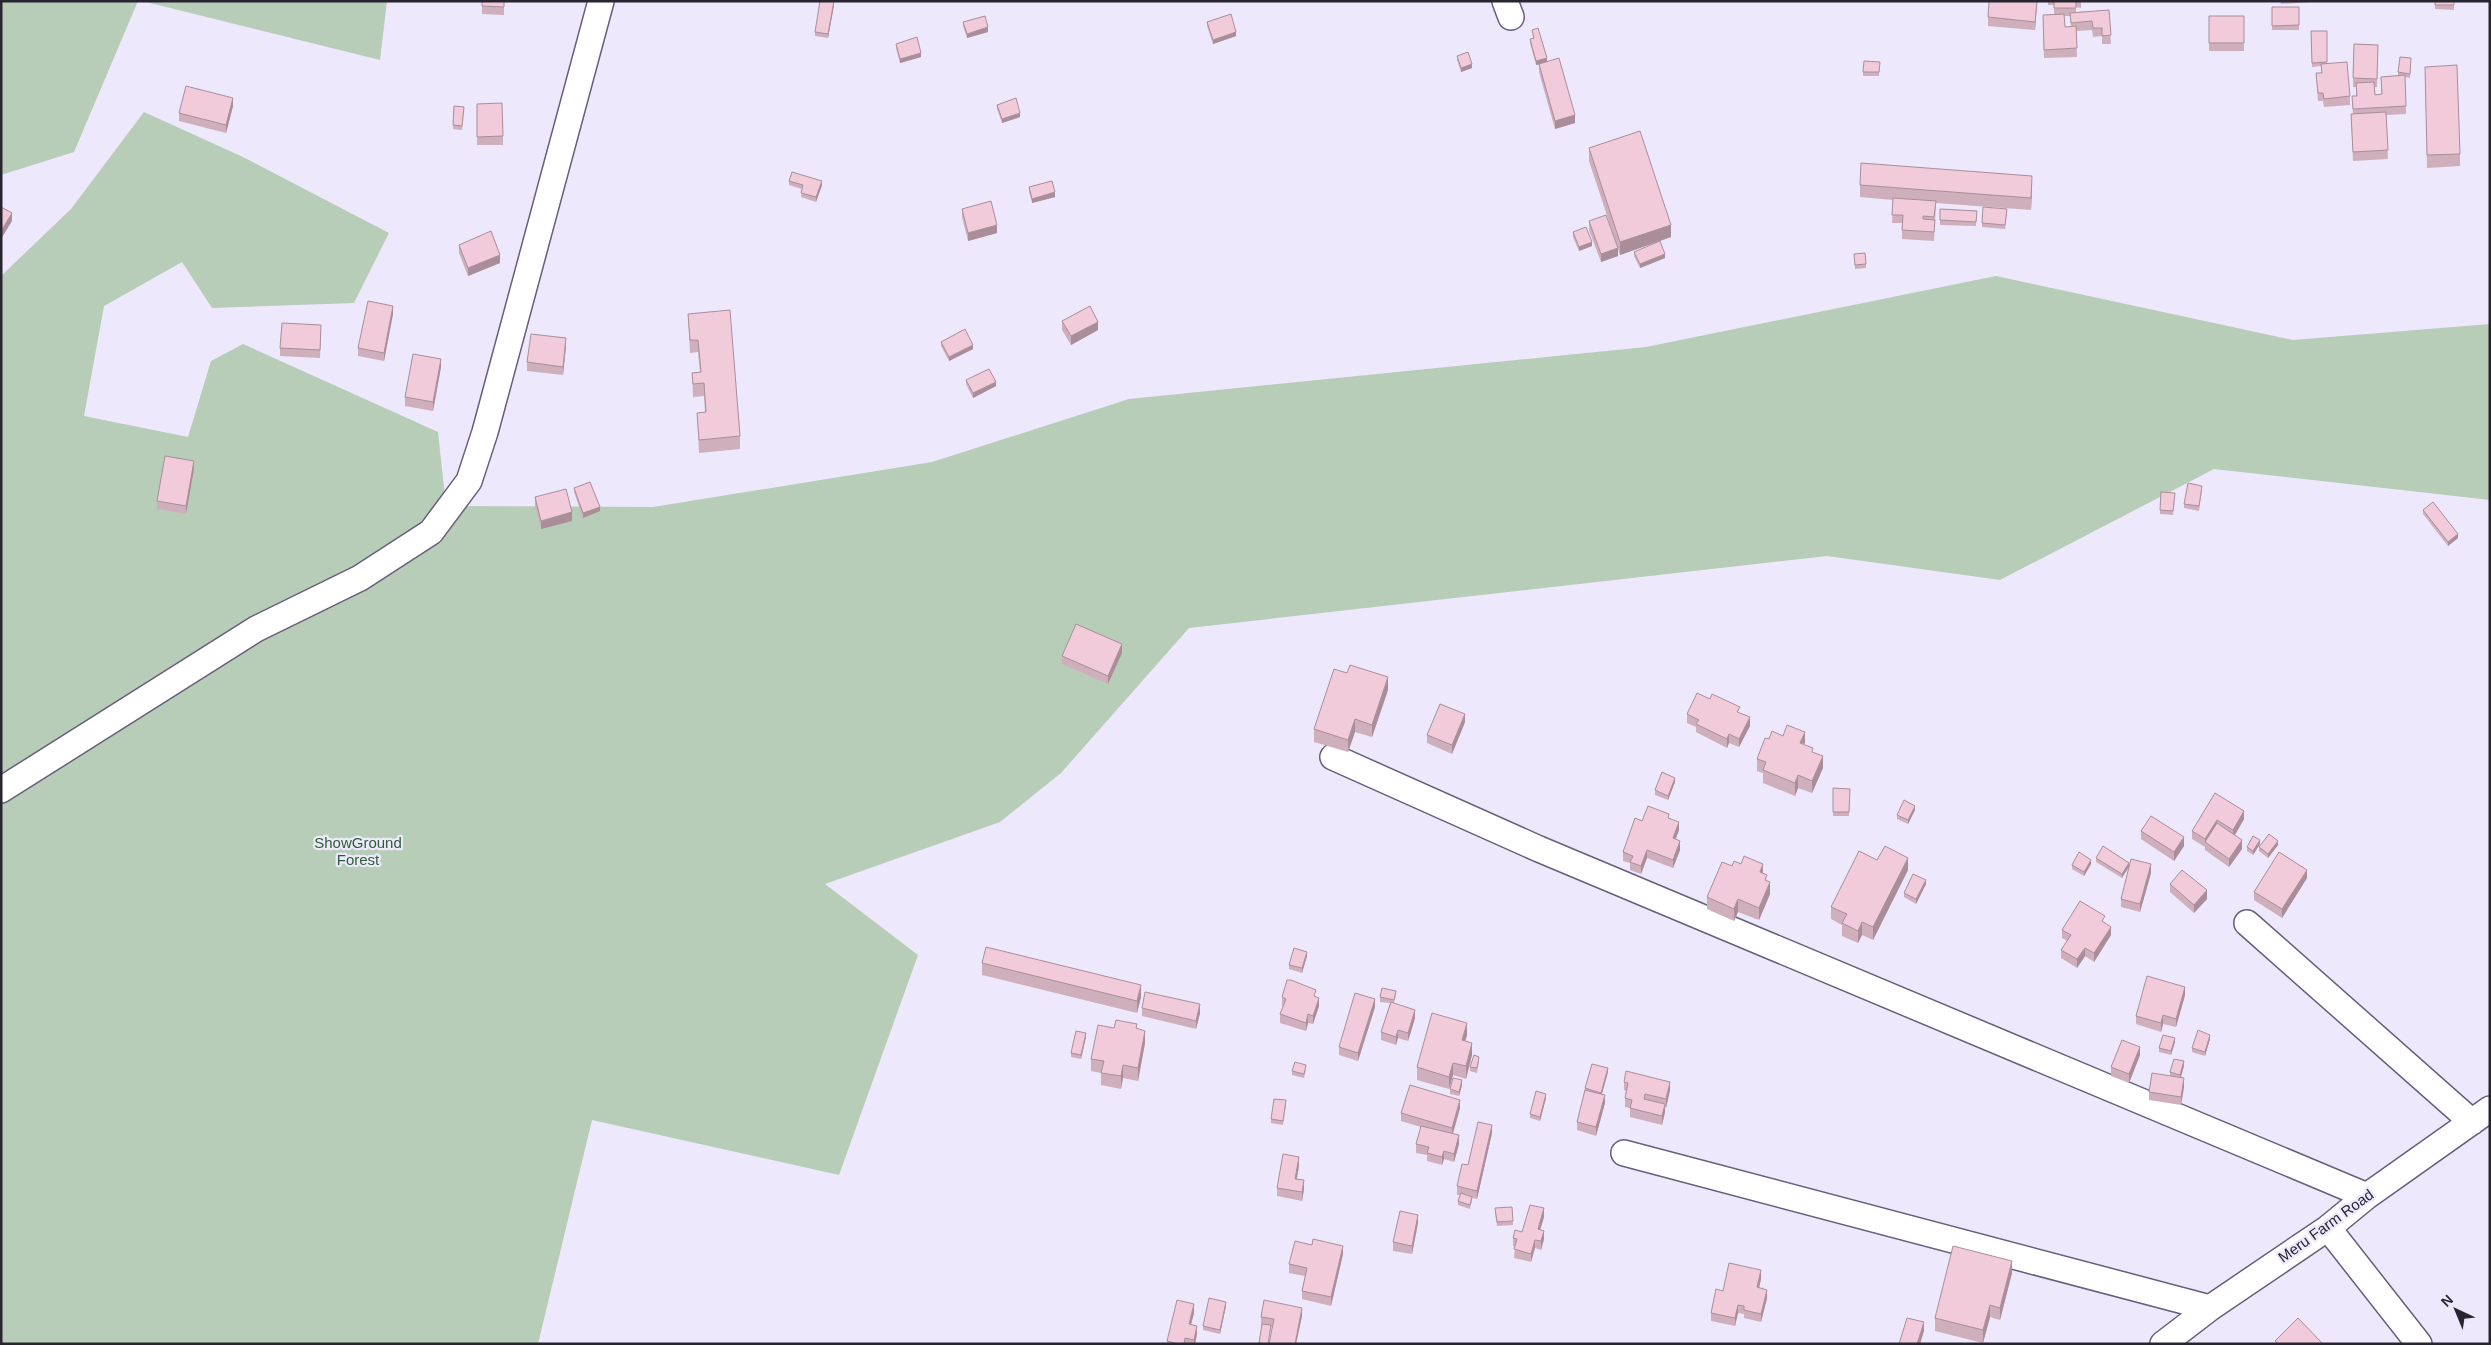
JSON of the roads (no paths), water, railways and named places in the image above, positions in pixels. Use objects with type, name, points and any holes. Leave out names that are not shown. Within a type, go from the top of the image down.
[{"type":"street","points":[[1,790],[256,629],[360,578],[431,532],[469,481],[485,432],[601,1]]},
{"type":"street","points":[[1333,757],[1548,853],[2367,1196]]},
{"type":"street","points":[[2247,923],[2481,1115]]},
{"type":"street","name":"Meru Farm Road","points":[[2163,1344],[2210,1308],[2328,1228],[2367,1196],[2481,1115]]},
{"type":"street","points":[[1624,1153],[2210,1308]]},
{"type":"street","points":[[2328,1228],[2419,1344]]},
{"type":"park label","name":"ShowGround Forest","points":[[358,852]]}]
